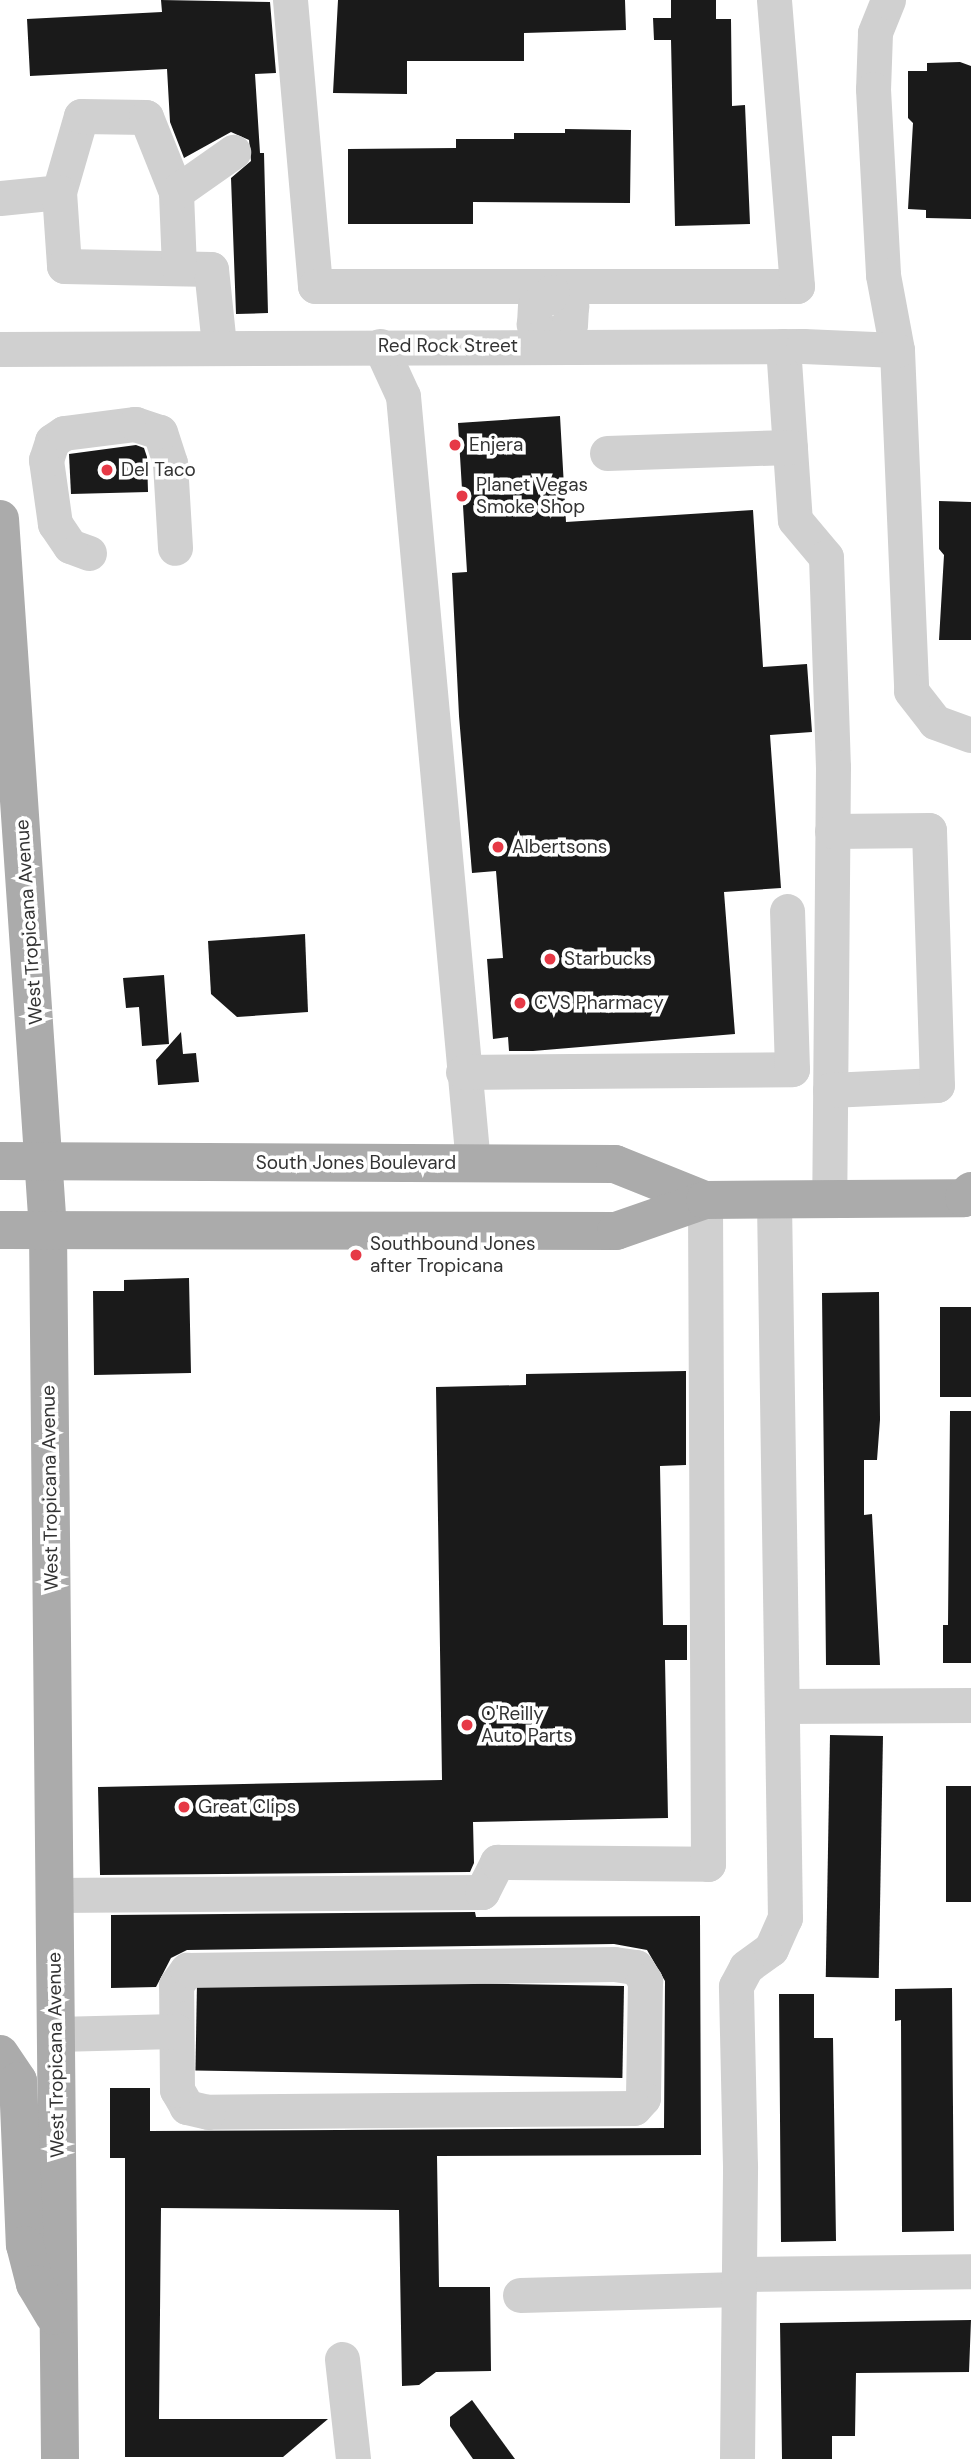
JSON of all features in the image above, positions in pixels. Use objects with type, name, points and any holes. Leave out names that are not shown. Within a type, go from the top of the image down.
[{"type":"main road","name":"West Tropicana Avenue","points":[[0,519],[48,1230],[60,2459]]},
{"type":"main road","name":"South Jones Boulevard","points":[[0,1161],[615,1164],[705,1200]]},
{"type":"main road","name":"South Jones Boulevard","points":[[0,1230],[616,1231],[705,1200],[969,1198]]},
{"type":"main road","points":[[0,2053],[18,2081],[25,2245],[35,2284],[59,2324]]},
{"type":"street","points":[[290,0],[315,286],[552,289],[797,286],[774,0]]},
{"type":"street","points":[[888,0],[875,33],[880,228],[883,275],[897,349],[911,691],[935,722],[971,735]]},
{"type":"street","points":[[179,268],[176,192],[146,117],[81,116],[59,192],[64,266],[211,269],[219,345]]},
{"type":"street","points":[[176,192],[233,152]]},
{"type":"street","points":[[0,198],[59,192]]},
{"type":"street","points":[[552,289],[571,306],[570,324],[553,342]]},
{"type":"street","name":"Red Rock Street","points":[[0,349],[553,342],[897,349]]},
{"type":"street","points":[[380,346],[403,396],[473,1163]]},
{"type":"street","points":[[783,346],[795,520],[826,556],[832,831],[829,1199]]},
{"type":"street","points":[[89,553],[71,546],[55,524],[46,460],[52,440],[64,433],[135,424],[160,432],[167,453],[175,548]]},
{"type":"street","points":[[607,453],[790,447]]},
{"type":"street","points":[[830,1090],[937,1085],[929,830],[832,831]]},
{"type":"street","points":[[463,1072],[792,1069],[787,911]]},
{"type":"street","points":[[54,1895],[482,1892],[497,1862],[708,1864],[705,1200]]},
{"type":"street","points":[[737,2459],[739,2281],[736,1986],[746,1967],[771,1949],[785,1918],[774,1200]]},
{"type":"street","points":[[782,1706],[971,1705]]},
{"type":"street","points":[[614,1964],[636,1967],[645,1981],[643,2098],[634,2108],[620,2110],[208,2112],[187,2106],[177,2090],[176,2031],[176,1985],[187,1970],[210,1966],[614,1964]]},
{"type":"street","points":[[56,2034],[176,2031]]},
{"type":"street","points":[[520,2295],[739,2281],[971,2271]]},
{"type":"street","points":[[342,2359],[353,2459]]},
{"type":"building","points":[[161,0],[270,2],[276,73],[255,74],[260,153],[264,153],[268,313],[236,314],[231,178],[251,161],[249,140],[231,132],[184,158],[170,122],[167,69],[30,76],[27,19],[162,12]]},
{"type":"building","points":[[338,0],[625,0],[626,30],[524,33],[524,61],[407,61],[407,94],[333,93]]},
{"type":"building","points":[[671,0],[716,0],[716,19],[731,19],[732,106],[745,105],[750,224],[675,226],[671,40],[654,40],[653,18],[671,18]]},
{"type":"building","points":[[960,62],[971,66],[971,219],[926,218],[926,210],[908,209],[913,123],[908,118],[908,71],[927,71],[927,63]]},
{"type":"building","points":[[565,129],[631,130],[630,203],[473,202],[473,224],[348,224],[348,149],[456,148],[456,139],[514,139],[514,133],[565,133]]},
{"type":"building","points":[[560,416],[566,522],[753,510],[763,667],[807,664],[812,732],[770,735],[781,888],[724,892],[735,1034],[533,1051],[509,1051],[508,1037],[493,1039],[487,959],[503,958],[496,871],[472,873],[459,716],[452,573],[467,572],[458,423]]},
{"type":"building","name":"Del Taco","points":[[136,445],[144,448],[147,457],[148,492],[71,494],[69,454]]},
{"type":"building","points":[[939,501],[971,502],[971,640],[939,640],[944,555],[939,549]]},
{"type":"building","points":[[305,934],[308,1012],[237,1017],[211,994],[208,941]]},
{"type":"building","points":[[164,975],[169,1044],[142,1046],[139,1007],[126,1008],[123,978]]},
{"type":"building","points":[[181,1032],[183,1054],[196,1053],[199,1082],[158,1085],[156,1060]]},
{"type":"building","points":[[189,1278],[191,1373],[94,1375],[93,1291],[124,1291],[124,1280]]},
{"type":"building","points":[[879,1292],[880,1420],[877,1460],[864,1460],[864,1515],[872,1514],[880,1665],[826,1665],[822,1293]]},
{"type":"building","points":[[940,1307],[971,1307],[971,1397],[940,1397]]},
{"type":"building","points":[[686,1371],[686,1465],[660,1466],[663,1625],[687,1625],[687,1660],[665,1660],[668,1818],[473,1822],[474,1863],[470,1872],[100,1875],[98,1787],[442,1780],[436,1387],[526,1385],[526,1374]]},
{"type":"building","points":[[950,1411],[971,1411],[971,1663],[943,1663],[943,1625],[948,1625]]},
{"type":"building","points":[[830,1735],[883,1736],[879,1978],[826,1977]]},
{"type":"building","points":[[946,1786],[971,1786],[971,1902],[946,1902]]},
{"type":"building","points":[[475,1912],[476,1917],[700,1916],[701,2155],[437,2156],[439,2287],[490,2287],[491,2371],[436,2372],[419,2385],[402,2386],[399,2210],[161,2208],[159,2419],[328,2419],[283,2457],[125,2457],[125,2158],[110,2158],[110,2088],[150,2088],[150,2131],[664,2128],[665,1981],[647,1950],[614,1944],[187,1950],[171,1958],[156,1987],[111,1988],[111,1915]]},
{"type":"building","points":[[197,1979],[624,1986],[622,2078],[195,2071]]},
{"type":"building","points":[[952,1988],[954,2231],[902,2232],[901,2020],[895,2021],[895,1989]]},
{"type":"building","points":[[779,1994],[814,1994],[814,2038],[833,2038],[836,2241],[781,2242]]},
{"type":"building","points":[[971,2320],[969,2372],[856,2373],[855,2436],[832,2436],[832,2459],[782,2459],[780,2323]]},
{"type":"building","points":[[472,2400],[515,2459],[473,2459],[450,2426],[450,2417]]},
{"type":"place","name":"Enjera","points":[[455,445]]},
{"type":"place","name":"Del Taco","points":[[107,470]]},
{"type":"place","name":"Planet Vegas Smoke Shop","points":[[462,496]]},
{"type":"place","name":"Albertsons","points":[[498,847]]},
{"type":"place","name":"Starbucks","points":[[550,959]]},
{"type":"place","name":"CVS Pharmacy","points":[[520,1003]]},
{"type":"place","name":"Southbound Jones after Tropicana","points":[[356,1255]]},
{"type":"place","name":"O'Reilly Auto Parts","points":[[467,1725]]},
{"type":"place","name":"Great Clips","points":[[184,1807]]}]
